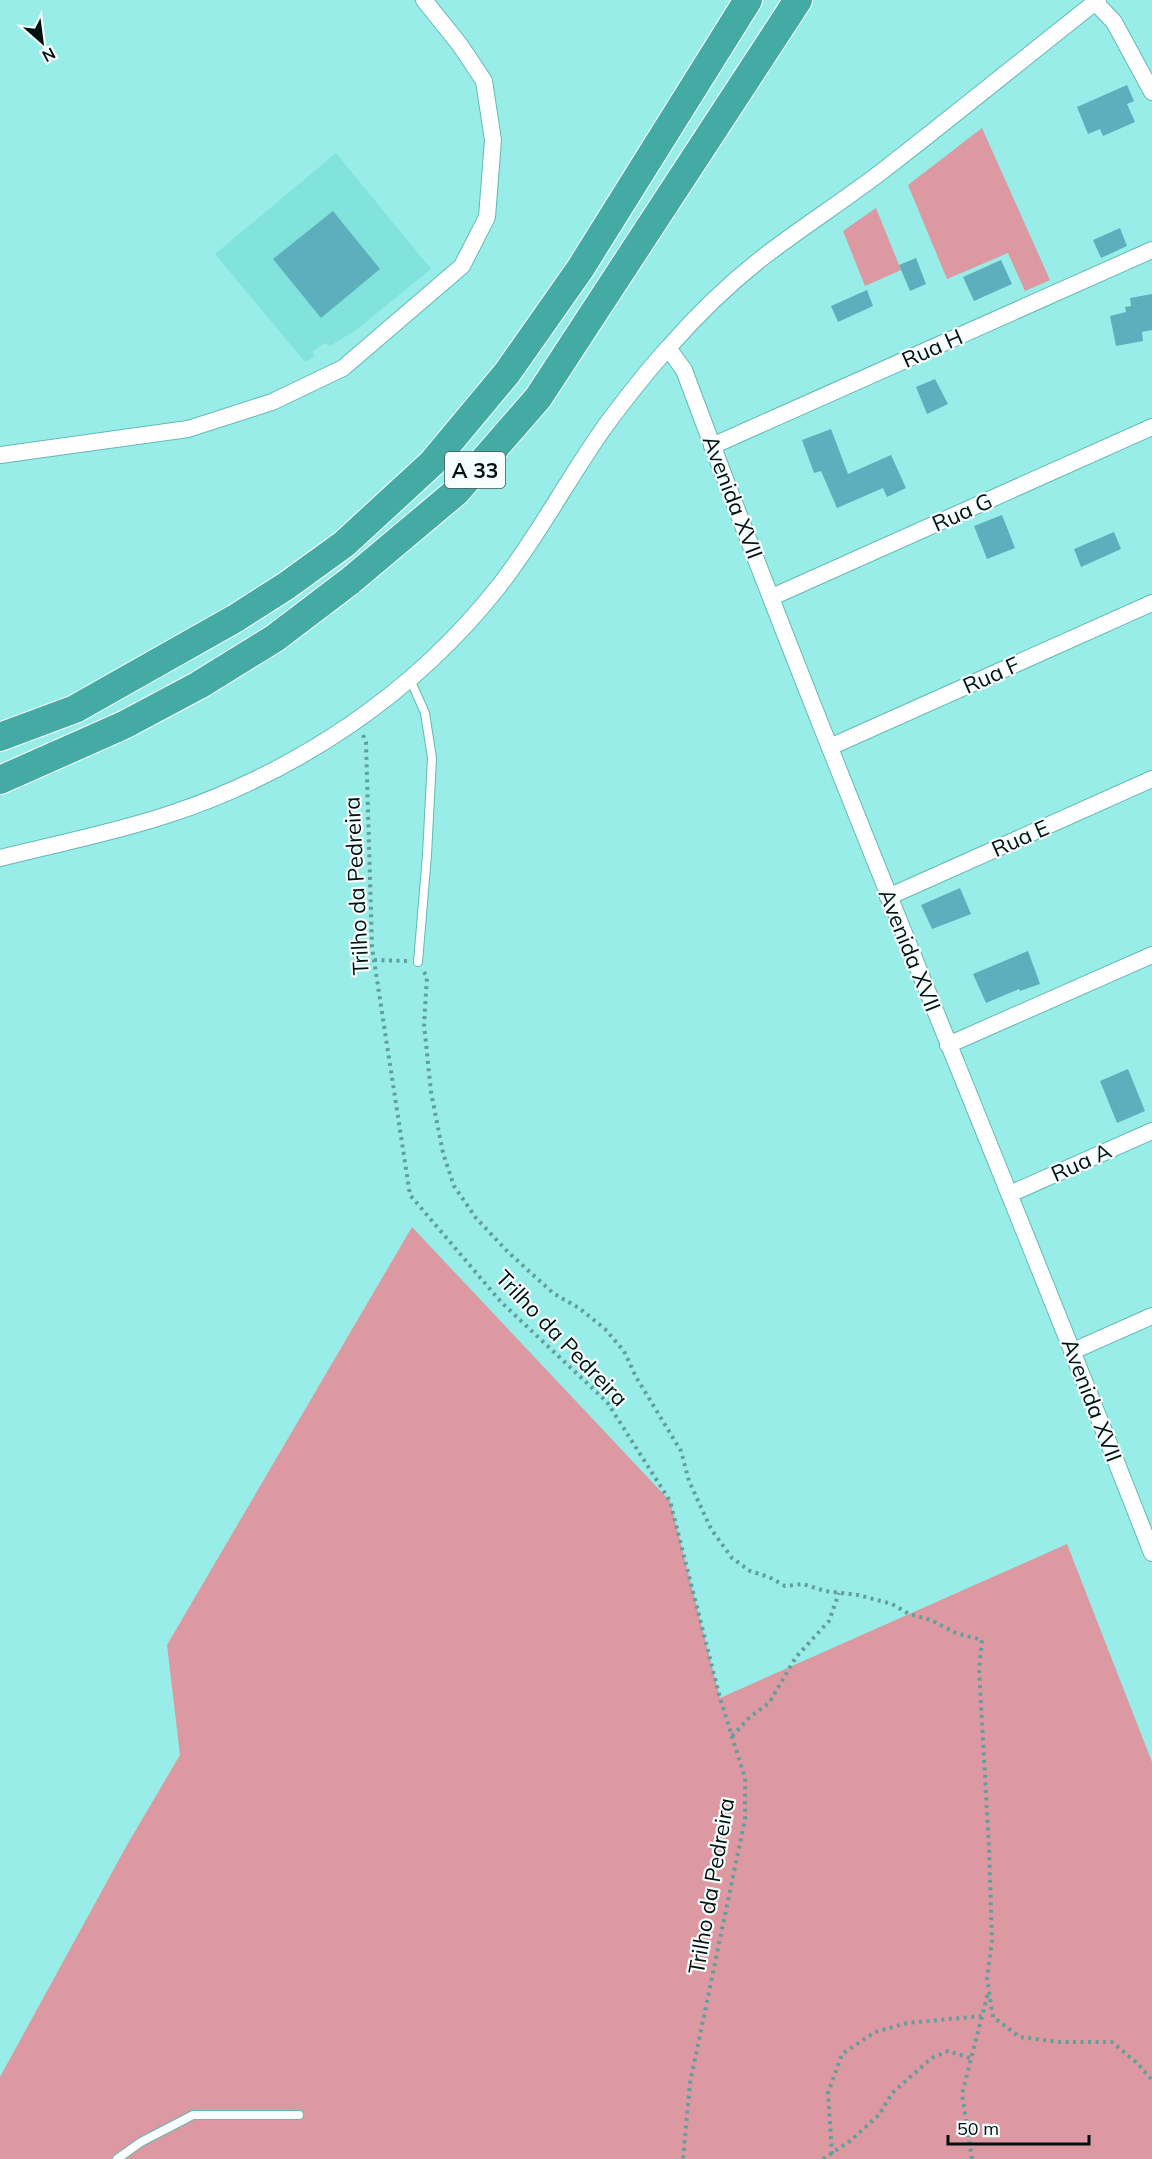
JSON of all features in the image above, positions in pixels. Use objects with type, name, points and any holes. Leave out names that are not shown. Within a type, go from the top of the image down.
[{"type":"highway","name":"A 33","points":[[0,737],[75,709],[236,618],[286,586],[344,543],[432,463],[507,373],[580,269],[748,0]]},
{"type":"highway","name":"A 33","points":[[0,780],[124,725],[199,685],[266,644],[350,581],[456,492],[538,398],[798,0]]},
{"type":"street","points":[[0,455],[188,429],[272,402],[343,368],[462,266],[487,217],[493,140],[484,81],[460,45],[424,0]]},
{"type":"street","points":[[0,858],[107,832],[199,804],[272,771],[321,744],[410,679],[458,633],[498,588],[540,531],[606,425],[668,348],[716,299],[760,259],[882,171],[1097,1],[1114,22],[1152,92]]},
{"type":"street","name":"Rua H","points":[[712,446],[1152,250]]},
{"type":"street","name":"Avenida XVII","points":[[668,348],[684,370],[888,897],[1010,1194],[1152,1553]]},
{"type":"street","name":"Rua G","points":[[772,597],[1152,427]]},
{"type":"street","name":"Rua F","points":[[830,747],[1152,603]]},
{"type":"street","name":"Rua E","points":[[888,897],[1152,779]]},
{"type":"street","points":[[948,1045],[1152,955]]},
{"type":"street","name":"Rua A","points":[[1010,1194],[1152,1131]]},
{"type":"street","points":[[1073,1351],[1152,1316]]},
{"type":"lane","points":[[410,679],[425,713],[432,758],[418,962]]},
{"type":"lane","points":[[117,2159],[141,2142],[193,2115],[299,2115]]},
{"type":"path","name":"Trilho da Pedreira","points":[[355,721],[366,742],[372,947],[410,1195],[501,1302],[607,1402],[670,1501],[720,1698],[745,1779],[745,1819],[690,2083],[683,2159]]},
{"type":"path","points":[[374,960],[418,962],[427,977],[424,1015],[431,1092],[443,1153],[454,1186],[476,1218],[508,1252],[553,1293],[579,1308],[605,1329],[624,1352],[636,1377],[681,1451],[689,1481],[711,1529],[732,1558],[750,1571],[769,1577],[785,1586],[803,1584],[825,1591],[858,1595],[892,1604],[909,1614],[931,1620],[956,1633],[982,1640],[979,1669],[992,1941],[987,1978],[993,2017],[1020,2037],[1060,2042],[1112,2042],[1137,2063],[1152,2080]]},
{"type":"path","points":[[732,1736],[750,1717],[769,1703],[796,1658],[830,1621],[839,1593]]},
{"type":"path","points":[[972,2159],[962,2094],[989,1990]]},
{"type":"path","points":[[832,2154],[828,2093],[842,2054],[875,2032],[907,2023],[982,2016]]},
{"type":"path","points":[[823,2159],[850,2141],[879,2115],[892,2093],[933,2058],[948,2051],[970,2058]]},
{"type":"shaded area","points":[[982,128],[1050,280],[1025,291],[1008,253],[947,279],[908,185]]},
{"type":"shaded area","points":[[336,153],[431,269],[356,330],[330,346],[325,343],[313,351],[314,357],[305,362],[215,254]]},
{"type":"shaded area","points":[[876,208],[901,270],[865,286],[843,231]]},
{"type":"shaded area","points":[[412,1227],[670,1501],[720,1698],[1067,1544],[1152,1762],[1152,2159],[0,2159],[0,2077],[127,1845],[180,1755],[167,1645]]},
{"type":"building","points":[[1127,85],[1134,101],[1127,104],[1135,122],[1103,136],[1100,129],[1088,134],[1077,107]]},
{"type":"building","points":[[333,211],[380,269],[321,318],[273,259]]},
{"type":"building","points":[[1120,228],[1127,246],[1101,258],[1093,240]]},
{"type":"building","points":[[916,258],[926,284],[910,291],[899,265]]},
{"type":"building","points":[[1001,260],[1012,284],[974,301],[963,277]]},
{"type":"building","points":[[867,290],[873,306],[838,322],[831,306]]},
{"type":"building","points":[[1152,294],[1152,330],[1142,332],[1143,341],[1116,346],[1110,316],[1126,312],[1125,307],[1131,306],[1130,298]]},
{"type":"building","points":[[935,379],[948,404],[927,414],[916,387]]},
{"type":"building","points":[[831,429],[848,474],[891,455],[906,488],[887,497],[883,488],[837,508],[821,471],[814,473],[802,440]]},
{"type":"building","points":[[1002,515],[1015,548],[987,559],[974,526]]},
{"type":"building","points":[[1114,532],[1121,549],[1081,567],[1074,549]]},
{"type":"building","points":[[960,888],[971,914],[932,929],[921,905]]},
{"type":"building","points":[[1028,951],[1040,984],[1020,991],[1019,989],[986,1003],[973,974]]},
{"type":"building","points":[[1128,1069],[1145,1111],[1117,1123],[1100,1081]]}]
